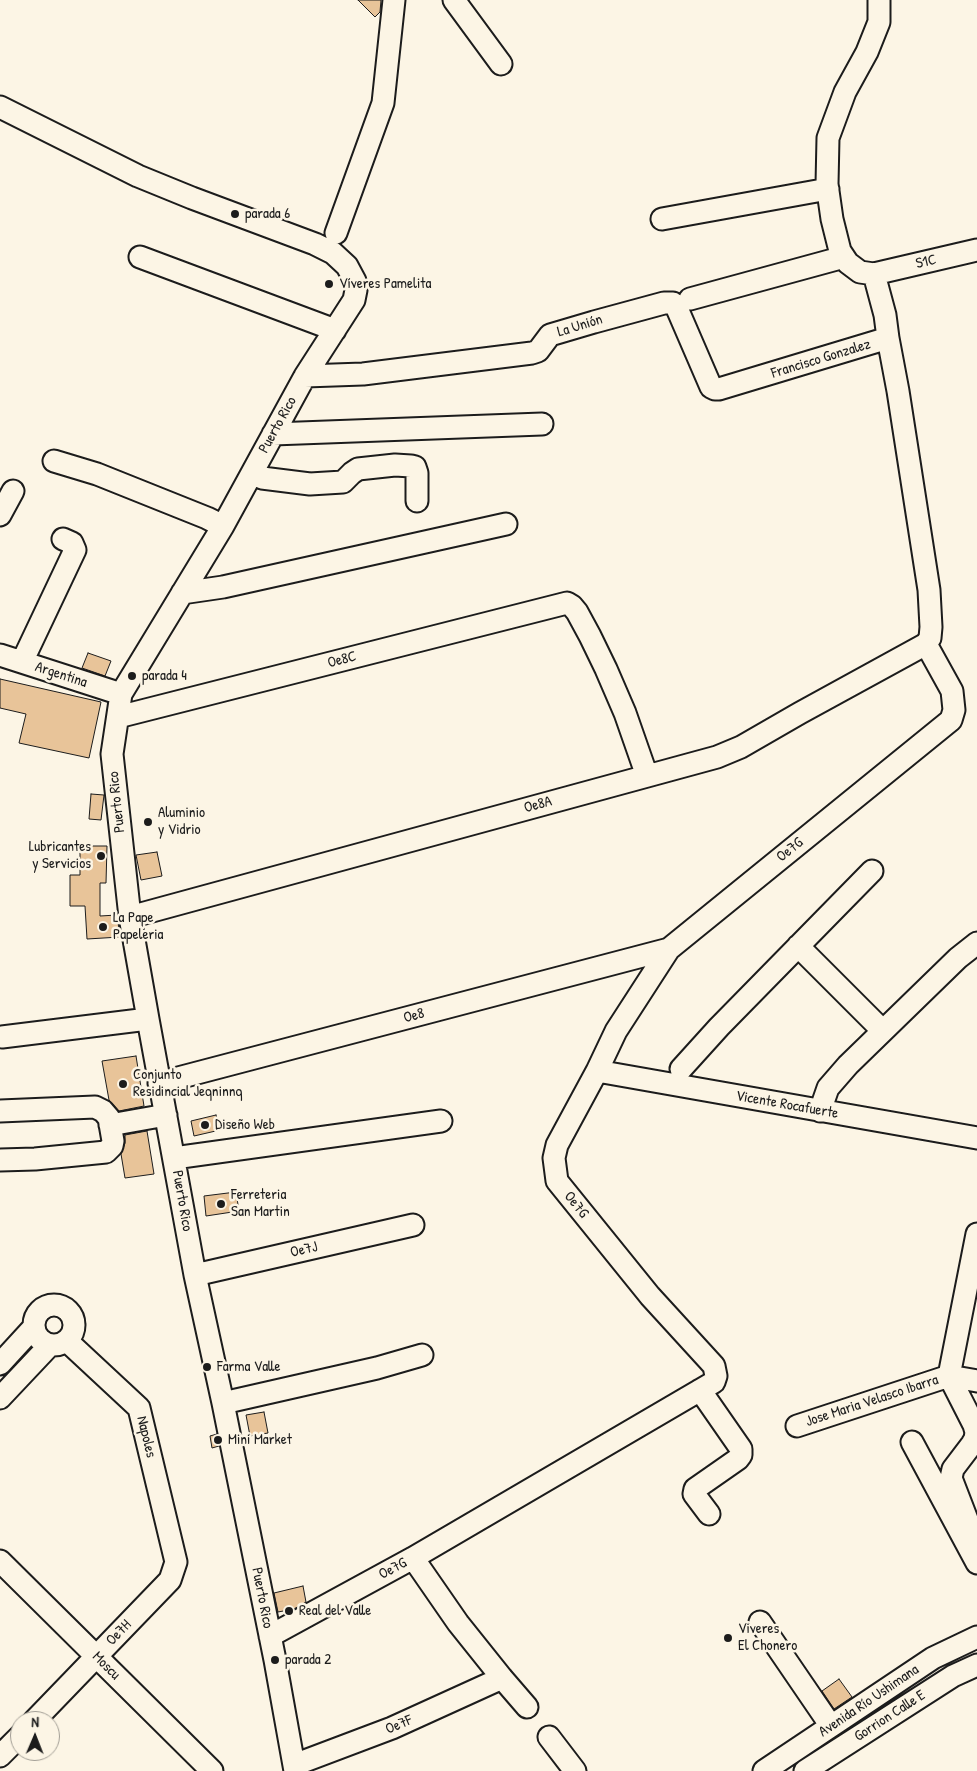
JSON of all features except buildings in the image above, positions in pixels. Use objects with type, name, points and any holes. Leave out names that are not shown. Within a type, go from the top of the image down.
[{"type":"street","points":[[336,233],[383,104],[394,0]]},
{"type":"street","points":[[454,0],[501,64]]},
{"type":"street","points":[[874,274],[860,272],[848,263],[840,252],[832,220],[828,189],[828,138],[845,92],[867,52],[879,22],[879,0]]},
{"type":"street","name":"Puerto Rico","points":[[0,108],[138,176],[333,253],[347,266],[355,281],[354,300],[305,376],[223,526],[121,694],[112,754],[130,917],[159,1083],[194,1275],[223,1403],[295,1768]]},
{"type":"street","points":[[662,219],[828,189]]},
{"type":"street","name":"S1C","points":[[874,274],[977,250]]},
{"type":"street","points":[[140,257],[335,330]]},
{"type":"street","points":[[690,299],[844,257]]},
{"type":"street","name":"Francisco Gonzalez","points":[[719,389],[888,338],[885,315],[874,274]]},
{"type":"street","name":"La Unión","points":[[305,376],[363,374],[532,353],[538,351],[550,335],[664,303],[673,303],[711,387],[719,389]]},
{"type":"street","points":[[888,338],[930,590],[931,628],[930,638],[926,644]]},
{"type":"street","points":[[273,434],[542,424]]},
{"type":"street","points":[[54,461],[96,474],[223,526]]},
{"type":"street","points":[[252,472],[262,478],[310,484],[343,482],[358,469],[395,465],[411,466],[415,467],[417,473],[418,501]]},
{"type":"street","points":[[0,515],[13,491]]},
{"type":"street","points":[[182,593],[241,583],[506,524]]},
{"type":"street","points":[[22,662],[75,550],[74,544],[63,539]]},
{"type":"street","name":"Oe8C","points":[[118,717],[567,603],[577,612],[598,652],[625,713],[647,776]]},
{"type":"street","name":"Oe8A","points":[[130,917],[727,754],[926,644]]},
{"type":"street","name":"Oe7G","points":[[270,1636],[413,1558],[714,1382],[716,1376],[714,1366],[650,1296],[557,1181],[554,1158],[557,1146],[616,1031],[669,949],[951,720],[954,710],[952,691],[926,644]]},
{"type":"street","name":"Argentina","points":[[0,656],[121,694]]},
{"type":"street","points":[[681,1069],[719,1027],[872,871]]},
{"type":"street","points":[[820,1111],[832,1082],[882,1030],[958,958],[977,943]]},
{"type":"street","points":[[798,946],[882,1030]]},
{"type":"street","name":"Oe8","points":[[159,1083],[669,949]]},
{"type":"street","points":[[2,1037],[148,1018]]},
{"type":"street","name":"Vicente Rocafuerte","points":[[597,1071],[977,1138]]},
{"type":"street","points":[[0,1112],[95,1107],[106,1114],[113,1141],[112,1146],[106,1152],[35,1159],[0,1160]]},
{"type":"street","points":[[110,1125],[166,1115]]},
{"type":"street","points":[[174,1158],[441,1121]]},
{"type":"street","name":"Oe7J","points":[[194,1275],[413,1225]]},
{"type":"street","points":[[977,1234],[949,1376],[976,1432],[972,1444],[953,1469],[951,1478],[971,1530],[977,1540]]},
{"type":"street","points":[[0,1398],[59,1343],[72,1334],[73,1318],[68,1311],[61,1306],[52,1305],[44,1307],[34,1320],[34,1328],[39,1340],[59,1343]]},
{"type":"street","points":[[0,1364],[34,1328]]},
{"type":"street","name":"Napoles","points":[[59,1343],[139,1408],[176,1562]]},
{"type":"street","points":[[223,1403],[377,1368],[422,1355]]},
{"type":"street","name":"Jose Maria Velasco Ibarra","points":[[797,1426],[949,1376],[977,1380]]},
{"type":"street","points":[[700,1390],[742,1449],[738,1459],[695,1489],[694,1494],[709,1514]]},
{"type":"street","points":[[912,1442],[977,1563]]},
{"type":"street","points":[[413,1558],[458,1623],[527,1707]]},
{"type":"street","name":"Moscu","points":[[0,1561],[212,1771]]},
{"type":"street","name":"Oe7H","points":[[44,1711],[170,1580],[176,1562]]},
{"type":"street","points":[[760,1622],[831,1726]]},
{"type":"street","name":"Avenida Río Ushimana","points":[[764,1771],[933,1658],[977,1636]]},
{"type":"street","name":"Gorrion Calle E","points":[[805,1771],[953,1676],[977,1665]]},
{"type":"street","name":"Oe7F","points":[[295,1768],[392,1728],[502,1678]]},
{"type":"street","points":[[549,1737],[575,1771]]},
{"type":"street","points":[[0,1756],[10,1746]]},
{"type":"place","name":"parada 6","points":[[235,214]]},
{"type":"place","name":"Víveres Pamelita","points":[[329,284]]},
{"type":"place","name":"parada 4","points":[[132,676]]},
{"type":"place","name":"Aluminio y Vidrio","points":[[148,822]]},
{"type":"place","name":"Lubricantes y Servicios","points":[[101,856]]},
{"type":"place","name":"La Pape Papeleria","points":[[103,927]]},
{"type":"place","name":"Conjunto Residincial Jeqninnq","points":[[123,1084]]},
{"type":"place","name":"Diseño Web","points":[[205,1125]]},
{"type":"place","name":"Ferreteria San Martin","points":[[221,1204]]},
{"type":"place","name":"Farma Valle","points":[[207,1367]]},
{"type":"place","name":"Mini Market","points":[[218,1440]]},
{"type":"place","name":"Real del Valle","points":[[289,1611]]},
{"type":"place","name":"Viveres El Chonero","points":[[728,1638]]},
{"type":"place","name":"parada 2","points":[[275,1660]]}]
